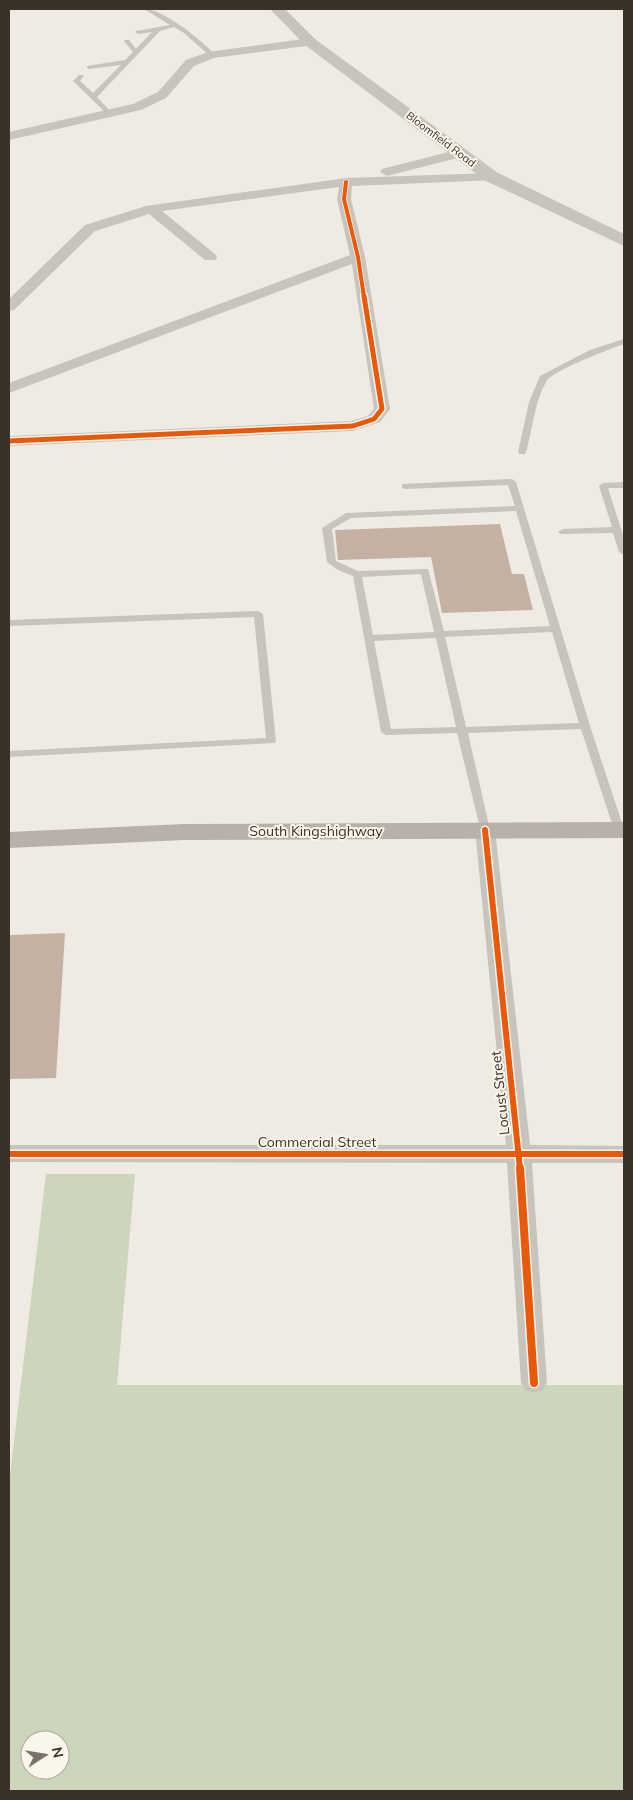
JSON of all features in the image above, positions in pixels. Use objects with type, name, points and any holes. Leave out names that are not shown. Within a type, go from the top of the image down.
[{"type":"main road","name":"South Kingshighway","points":[[9,840],[184,832],[621,830]]},
{"type":"street","name":"Bloomfield Road","points":[[277,9],[310,42],[492,177],[624,241]]},
{"type":"street","points":[[9,136],[137,107],[162,95],[190,63],[212,55],[310,42]]},
{"type":"street","points":[[346,182],[460,153]]},
{"type":"street","points":[[9,307],[90,228],[151,209],[346,182],[492,177]]},
{"type":"street","points":[[9,441],[353,426],[374,419],[382,409],[358,257],[344,198],[346,182]]},
{"type":"street","points":[[151,209],[210,258]]},
{"type":"street","points":[[9,388],[358,257]]},
{"type":"street","name":"Locust Street","points":[[485,830],[519,1154],[534,1383]]},
{"type":"street","name":"Commercial Street","points":[[9,1154],[624,1154]]},
{"type":"lane","points":[[147,9],[176,25],[212,55]]},
{"type":"lane","points":[[138,32],[158,30],[176,25]]},
{"type":"lane","points":[[93,96],[158,30]]},
{"type":"lane","points":[[127,41],[136,52]]},
{"type":"lane","points":[[89,67],[126,62]]},
{"type":"lane","points":[[81,76],[76,81],[109,113]]},
{"type":"lane","points":[[522,452],[532,402],[543,378],[593,352],[624,341]]},
{"type":"lane","points":[[405,486],[512,482],[585,726],[621,830]]},
{"type":"lane","points":[[624,485],[602,486],[624,552]]},
{"type":"lane","points":[[485,830],[425,570],[357,574],[341,568],[332,562],[327,528],[349,515],[520,508]]},
{"type":"lane","points":[[563,532],[616,530]]},
{"type":"lane","points":[[357,574],[386,732],[585,726]]},
{"type":"lane","points":[[9,623],[258,614],[270,741],[9,754]]},
{"type":"lane","points":[[369,638],[556,629]]},
{"type":"green space","points":[[46,1174],[135,1174],[117,1385],[624,1385],[624,1791],[9,1791],[9,1483]]},
{"type":"building","points":[[500,524],[512,574],[524,574],[533,610],[442,613],[431,557],[338,560],[335,530]]},
{"type":"building","points":[[65,933],[56,1078],[9,1079],[9,935]]},
{"type":"cycle path","points":[[9,441],[353,426],[374,419],[382,409],[358,257],[344,199],[346,182]]},
{"type":"cycle path","points":[[485,830],[519,1154],[534,1383]]},
{"type":"cycle path","points":[[9,1154],[624,1154]]}]
